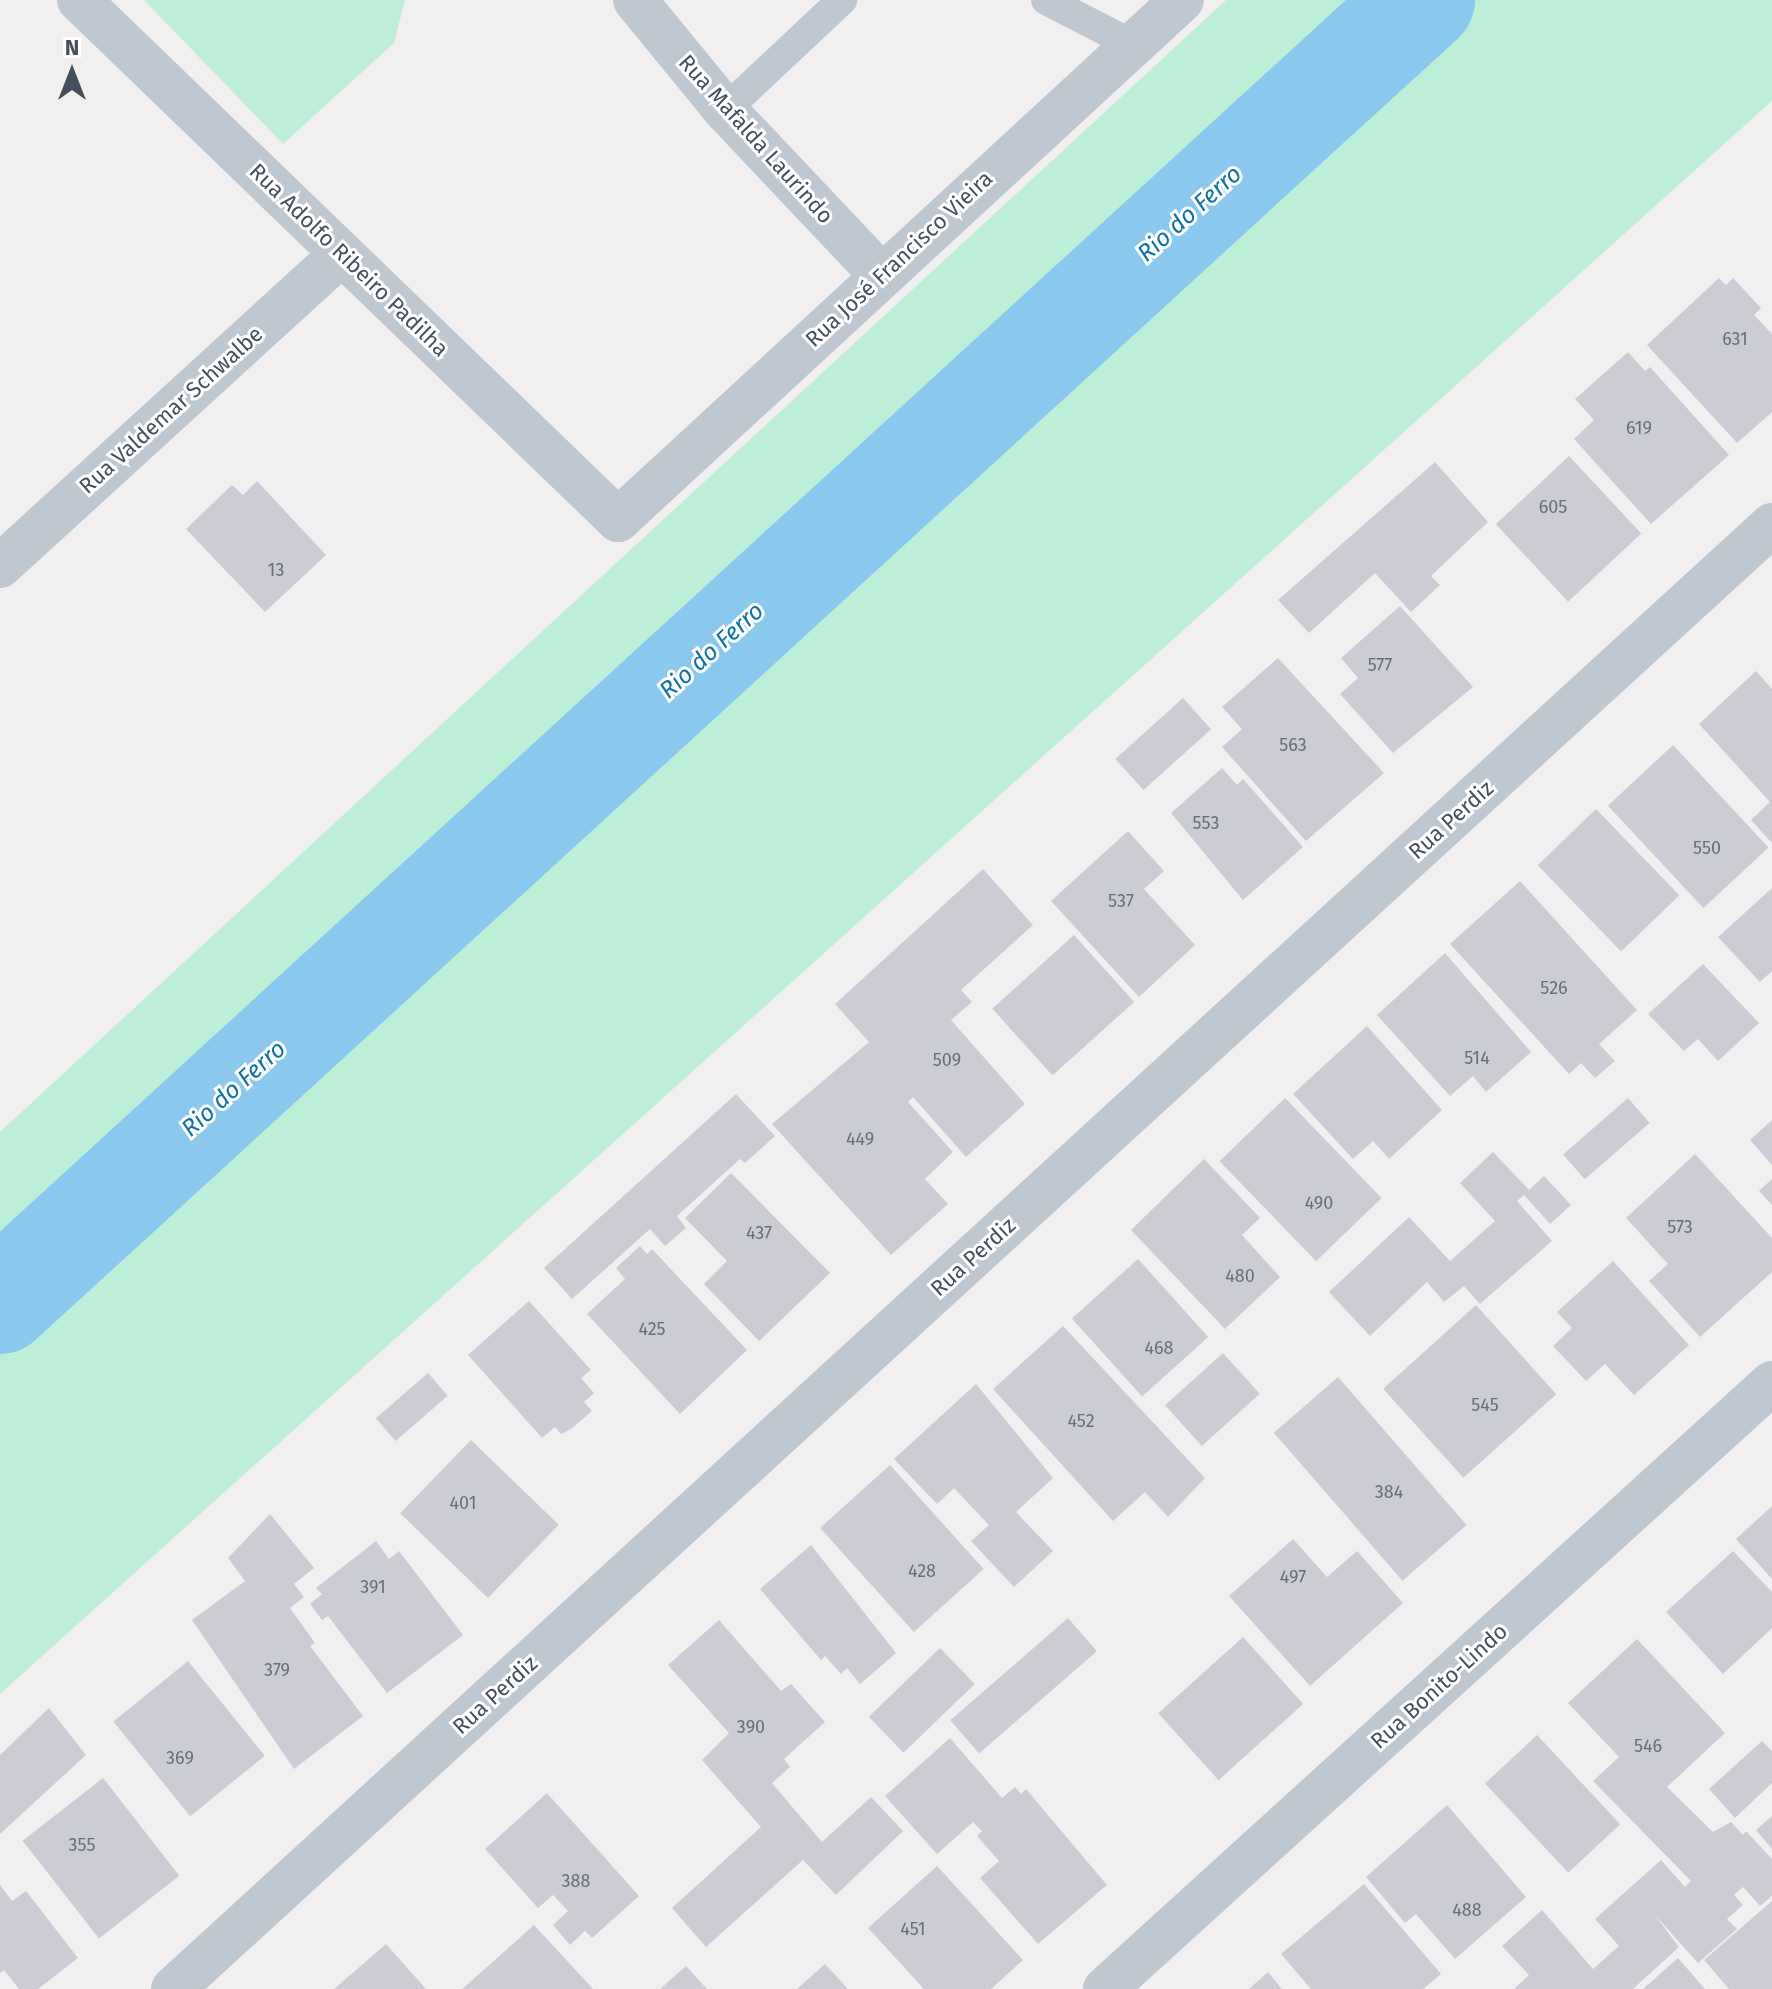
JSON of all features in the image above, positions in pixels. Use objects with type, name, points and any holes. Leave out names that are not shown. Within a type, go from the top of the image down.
[{"type":"street","name":"Rua Adolfo Ribeiro Padilha","points":[[79,0],[618,520]]},
{"type":"street","name":"Rua Mafalda Laurindo","points":[[635,0],[725,110],[881,275]]},
{"type":"street","name":"Rua José Francisco Vieira","points":[[618,520],[1182,0]]},
{"type":"street","name":"Rua Valdemar Schwalbe","points":[[0,566],[342,254]]},
{"type":"street","name":"Rua Perdiz","points":[[173,1989],[1772,525]]},
{"type":"street","name":"Rua Bonito-Lindo","points":[[1105,1989],[1772,1383]]},
{"type":"lane","points":[[725,110],[842,0]]},
{"type":"lane","points":[[1046,0],[1133,45]]},
{"type":"green space","points":[[144,0],[405,0],[394,43],[283,144]]},
{"type":"green space","points":[[1226,0],[1772,0],[1772,101],[0,1694],[0,1132]]},
{"type":"building","points":[[1719,278],[1726,285],[1733,278],[1761,308],[1754,315],[1772,334],[1772,412],[1737,443],[1647,345]]},
{"type":"building","points":[[1628,352],[1645,371],[1650,367],[1729,455],[1651,524],[1574,439],[1594,420],[1575,399]]},
{"type":"building","points":[[1569,456],[1641,534],[1568,602],[1496,524]]},
{"type":"building","points":[[1435,462],[1488,522],[1431,576],[1440,585],[1411,612],[1375,573],[1309,633],[1278,600]]},
{"type":"building","points":[[257,481],[326,555],[265,612],[186,529],[232,485],[243,495]]},
{"type":"building","points":[[1400,606],[1473,687],[1393,753],[1340,694],[1358,678],[1341,658]]},
{"type":"building","points":[[1278,658],[1384,773],[1306,841],[1222,747],[1242,729],[1222,707]]},
{"type":"building","points":[[1756,671],[1772,689],[1772,843],[1751,820],[1770,802],[1699,724]]},
{"type":"building","points":[[1183,698],[1211,729],[1143,790],[1115,759]]},
{"type":"building","points":[[1673,745],[1768,847],[1703,908],[1608,806]]},
{"type":"building","points":[[1222,768],[1237,785],[1243,779],[1303,847],[1243,900],[1171,813]]},
{"type":"building","points":[[1596,809],[1679,895],[1621,952],[1538,865]]},
{"type":"building","points":[[1128,831],[1164,871],[1144,889],[1195,945],[1139,997],[1051,901]]},
{"type":"building","points":[[983,869],[1033,925],[961,990],[972,1002],[951,1020],[1025,1104],[966,1157],[913,1097],[908,1102],[953,1152],[925,1179],[948,1204],[891,1255],[772,1124],[869,1042],[835,1004]]},
{"type":"building","points":[[1520,881],[1637,1010],[1599,1044],[1615,1061],[1595,1078],[1581,1063],[1569,1074],[1450,944]]},
{"type":"building","points":[[1772,888],[1772,971],[1760,982],[1718,937]]},
{"type":"building","points":[[1074,935],[1134,1002],[1052,1075],[992,1009]]},
{"type":"building","points":[[1445,953],[1531,1052],[1486,1092],[1473,1076],[1450,1096],[1377,1015]]},
{"type":"building","points":[[1703,964],[1759,1023],[1718,1061],[1698,1039],[1684,1051],[1648,1014]]},
{"type":"building","points":[[1367,1026],[1442,1110],[1389,1159],[1373,1141],[1353,1159],[1293,1094]]},
{"type":"building","points":[[736,1094],[775,1136],[745,1163],[740,1159],[677,1216],[686,1228],[665,1246],[650,1229],[572,1299],[544,1268]]},
{"type":"building","points":[[1285,1098],[1382,1198],[1316,1261],[1220,1161]]},
{"type":"building","points":[[1628,1098],[1650,1123],[1585,1179],[1563,1154]]},
{"type":"building","points":[[1772,1120],[1772,1165],[1750,1140]]},
{"type":"building","points":[[1493,1152],[1529,1190],[1544,1176],[1571,1205],[1550,1224],[1524,1195],[1517,1201],[1552,1241],[1480,1304],[1464,1286],[1444,1302],[1427,1282],[1370,1336],[1329,1292],[1409,1217],[1450,1261],[1495,1221],[1460,1183]]},
{"type":"building","points":[[1695,1154],[1772,1238],[1772,1272],[1700,1337],[1649,1281],[1668,1264],[1626,1218]]},
{"type":"building","points":[[1204,1159],[1260,1218],[1242,1235],[1280,1277],[1225,1329],[1131,1230]]},
{"type":"building","points":[[731,1173],[830,1273],[759,1341],[704,1284],[727,1261],[685,1218]]},
{"type":"building","points":[[1772,1179],[1772,1205],[1759,1191]]},
{"type":"building","points":[[640,1246],[647,1254],[652,1249],[747,1350],[680,1414],[587,1314],[625,1279],[616,1268]]},
{"type":"building","points":[[1138,1259],[1208,1337],[1142,1397],[1072,1319]]},
{"type":"building","points":[[1613,1261],[1689,1345],[1634,1395],[1605,1364],[1586,1381],[1553,1346],[1572,1328],[1557,1312]]},
{"type":"building","points":[[529,1301],[591,1370],[581,1378],[594,1393],[584,1402],[592,1411],[571,1429],[561,1434],[555,1427],[542,1438],[468,1355]]},
{"type":"building","points":[[1476,1305],[1556,1394],[1463,1478],[1383,1389]]},
{"type":"building","points":[[1063,1326],[1205,1478],[1168,1517],[1145,1492],[1113,1521],[993,1389]]},
{"type":"building","points":[[1223,1353],[1260,1394],[1202,1446],[1165,1405]]},
{"type":"building","points":[[428,1373],[448,1396],[396,1441],[376,1418]]},
{"type":"building","points":[[1338,1377],[1467,1525],[1402,1581],[1274,1433]]},
{"type":"building","points":[[976,1384],[1053,1478],[1016,1512],[1053,1551],[1014,1587],[971,1541],[989,1525],[954,1488],[937,1504],[894,1459]]},
{"type":"building","points":[[471,1440],[559,1525],[488,1598],[400,1513]]},
{"type":"building","points":[[890,1465],[984,1569],[914,1632],[820,1528]]},
{"type":"building","points":[[1772,1506],[1772,1579],[1736,1539]]},
{"type":"building","points":[[270,1514],[314,1568],[294,1584],[304,1597],[290,1608],[315,1643],[310,1646],[363,1716],[294,1769],[192,1620],[245,1581],[228,1558]]},
{"type":"building","points":[[1293,1539],[1327,1577],[1357,1551],[1403,1603],[1310,1686],[1229,1596]]},
{"type":"building","points":[[376,1541],[389,1559],[399,1551],[463,1635],[387,1693],[328,1616],[322,1620],[310,1604],[322,1594],[316,1588]]},
{"type":"building","points":[[811,1545],[896,1653],[860,1684],[847,1668],[841,1674],[825,1656],[821,1660],[760,1589]]},
{"type":"building","points":[[1733,1551],[1772,1592],[1772,1628],[1723,1674],[1666,1612]]},
{"type":"building","points":[[1068,1618],[1097,1651],[979,1754],[950,1720]]},
{"type":"building","points":[[719,1620],[781,1691],[791,1684],[825,1722],[784,1759],[790,1767],[772,1783],[822,1842],[871,1797],[903,1831],[836,1895],[803,1860],[706,1947],[672,1908],[761,1827],[702,1760],[729,1733],[668,1665]]},
{"type":"building","points":[[1243,1637],[1303,1704],[1219,1780],[1158,1713]]},
{"type":"building","points":[[1637,1639],[1725,1733],[1667,1787],[1713,1832],[1731,1822],[1743,1835],[1746,1831],[1772,1859],[1772,1896],[1760,1906],[1743,1887],[1734,1895],[1743,1905],[1727,1919],[1737,1929],[1698,1963],[1654,1914],[1679,1947],[1633,1989],[1514,1989],[1529,1975],[1502,1946],[1542,1910],[1593,1969],[1619,1946],[1595,1919],[1661,1860],[1685,1887],[1691,1881],[1593,1781],[1619,1757],[1568,1703]]},
{"type":"building","points":[[940,1648],[975,1684],[904,1753],[869,1717]]},
{"type":"building","points":[[188,1661],[265,1756],[190,1816],[113,1721]]},
{"type":"building","points":[[49,1708],[86,1755],[0,1834],[0,1755]]},
{"type":"building","points":[[1537,1735],[1620,1824],[1568,1873],[1485,1783]]},
{"type":"building","points":[[950,1738],[1002,1798],[1015,1787],[1021,1794],[1026,1789],[1107,1885],[1038,1944],[980,1878],[999,1861],[977,1836],[982,1831],[973,1822],[937,1854],[885,1796]]},
{"type":"building","points":[[1762,1741],[1772,1751],[1772,1783],[1735,1818],[1709,1789]]},
{"type":"building","points":[[103,1778],[179,1876],[99,1939],[23,1841]]},
{"type":"building","points":[[547,1793],[639,1896],[592,1938],[585,1931],[570,1945],[553,1925],[568,1911],[553,1895],[538,1908],[485,1849]]},
{"type":"building","points":[[1447,1805],[1526,1897],[1455,1959],[1416,1914],[1405,1923],[1366,1877]]},
{"type":"building","points":[[1772,1816],[1772,1849],[1756,1830]]},
{"type":"building","points":[[937,1866],[1023,1960],[991,1989],[924,1989],[868,1928]]},
{"type":"building","points":[[1364,1884],[1441,1974],[1423,1989],[1311,1989],[1281,1954]]},
{"type":"building","points":[[0,1885],[12,1901],[26,1891],[78,1958],[38,1989],[19,1989],[4,1970],[0,1973]]},
{"type":"building","points":[[1772,1901],[1772,1989],[1729,1989],[1704,1960]]},
{"type":"building","points":[[534,1925],[593,1989],[462,1989],[469,1983]]},
{"type":"building","points":[[386,1944],[426,1989],[334,1989]]},
{"type":"building","points":[[1678,1958],[1705,1989],[1643,1989]]},
{"type":"building","points":[[825,1964],[848,1989],[797,1989]]},
{"type":"building","points":[[686,1966],[707,1989],[660,1989]]},
{"type":"building","points":[[1268,1972],[1282,1989],[1249,1989]]},
{"type":"waterway","name":"Rio do Ferro","points":[[0,1302],[1423,0]]}]
